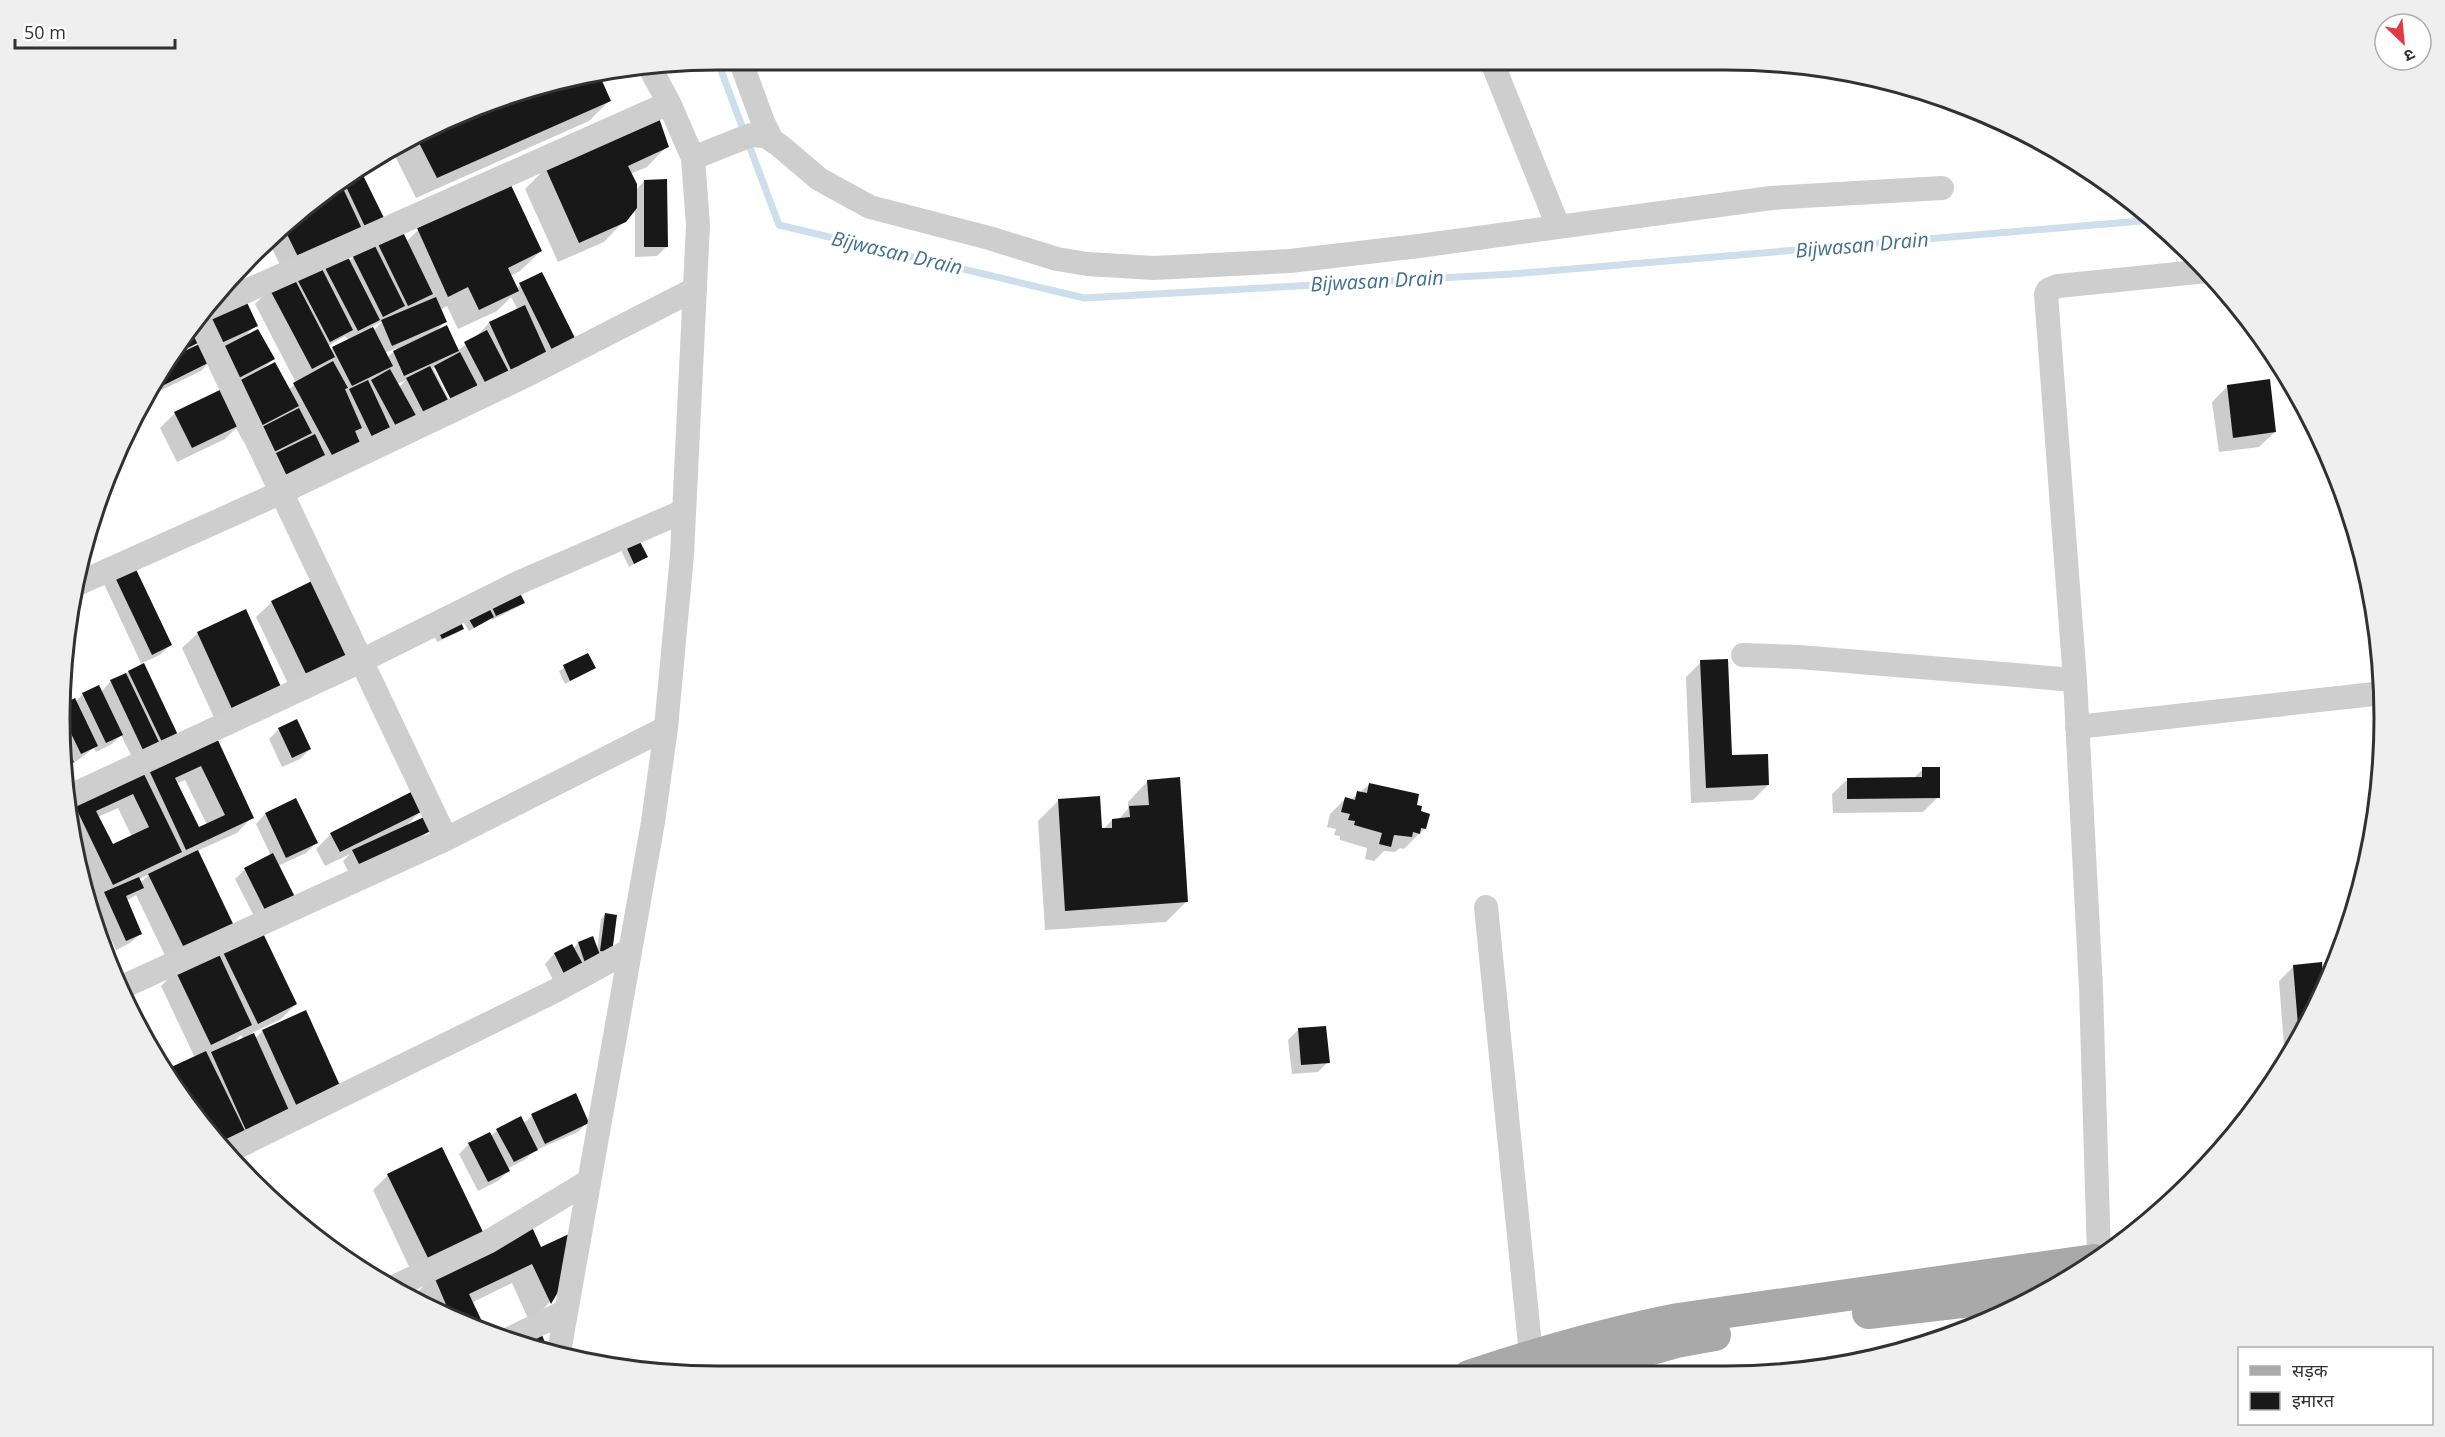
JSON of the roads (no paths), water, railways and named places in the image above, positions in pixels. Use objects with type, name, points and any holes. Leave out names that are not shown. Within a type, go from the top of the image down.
[{"type":"main road","points":[[1499,1366],[1531,1355],[1634,1328],[1678,1319],[2079,1262]]},
{"type":"main road","points":[[1591,1366],[1676,1342],[1730,1332],[2021,1295]]},
{"type":"street","points":[[743,70],[762,132],[819,179],[870,207],[989,238],[1057,260],[1087,264],[1154,268],[1290,261],[1419,246],[1771,198],[1942,188]]},
{"type":"street","points":[[1495,70],[1558,226]]},
{"type":"street","points":[[560,1346],[653,822],[666,728],[684,511],[698,225],[699,155],[653,74]]},
{"type":"street","points":[[222,302],[669,102]]},
{"type":"street","points":[[699,155],[762,132]]},
{"type":"street","points":[[2099,1249],[2091,987],[2075,680],[2047,292],[2058,286],[2196,272]]},
{"type":"street","points":[[86,580],[280,493],[525,376],[695,289]]},
{"type":"street","points":[[202,326],[446,839]]},
{"type":"street","points":[[75,794],[362,661],[520,582],[684,511]]},
{"type":"street","points":[[1743,655],[1799,657],[2075,680]]},
{"type":"street","points":[[2077,727],[2373,694]]},
{"type":"street","points":[[128,984],[446,839],[666,728]]},
{"type":"street","points":[[1486,907],[1531,1355]]},
{"type":"street","points":[[234,1149],[555,991],[630,950]]},
{"type":"street","points":[[401,1284],[488,1242],[589,1181]]},
{"type":"street","points":[[518,1334],[566,1311]]},
{"type":"waterway","name":"Bijwasan Drain","points":[[721,70],[779,225],[1084,298],[1512,274],[2142,221]]}]
